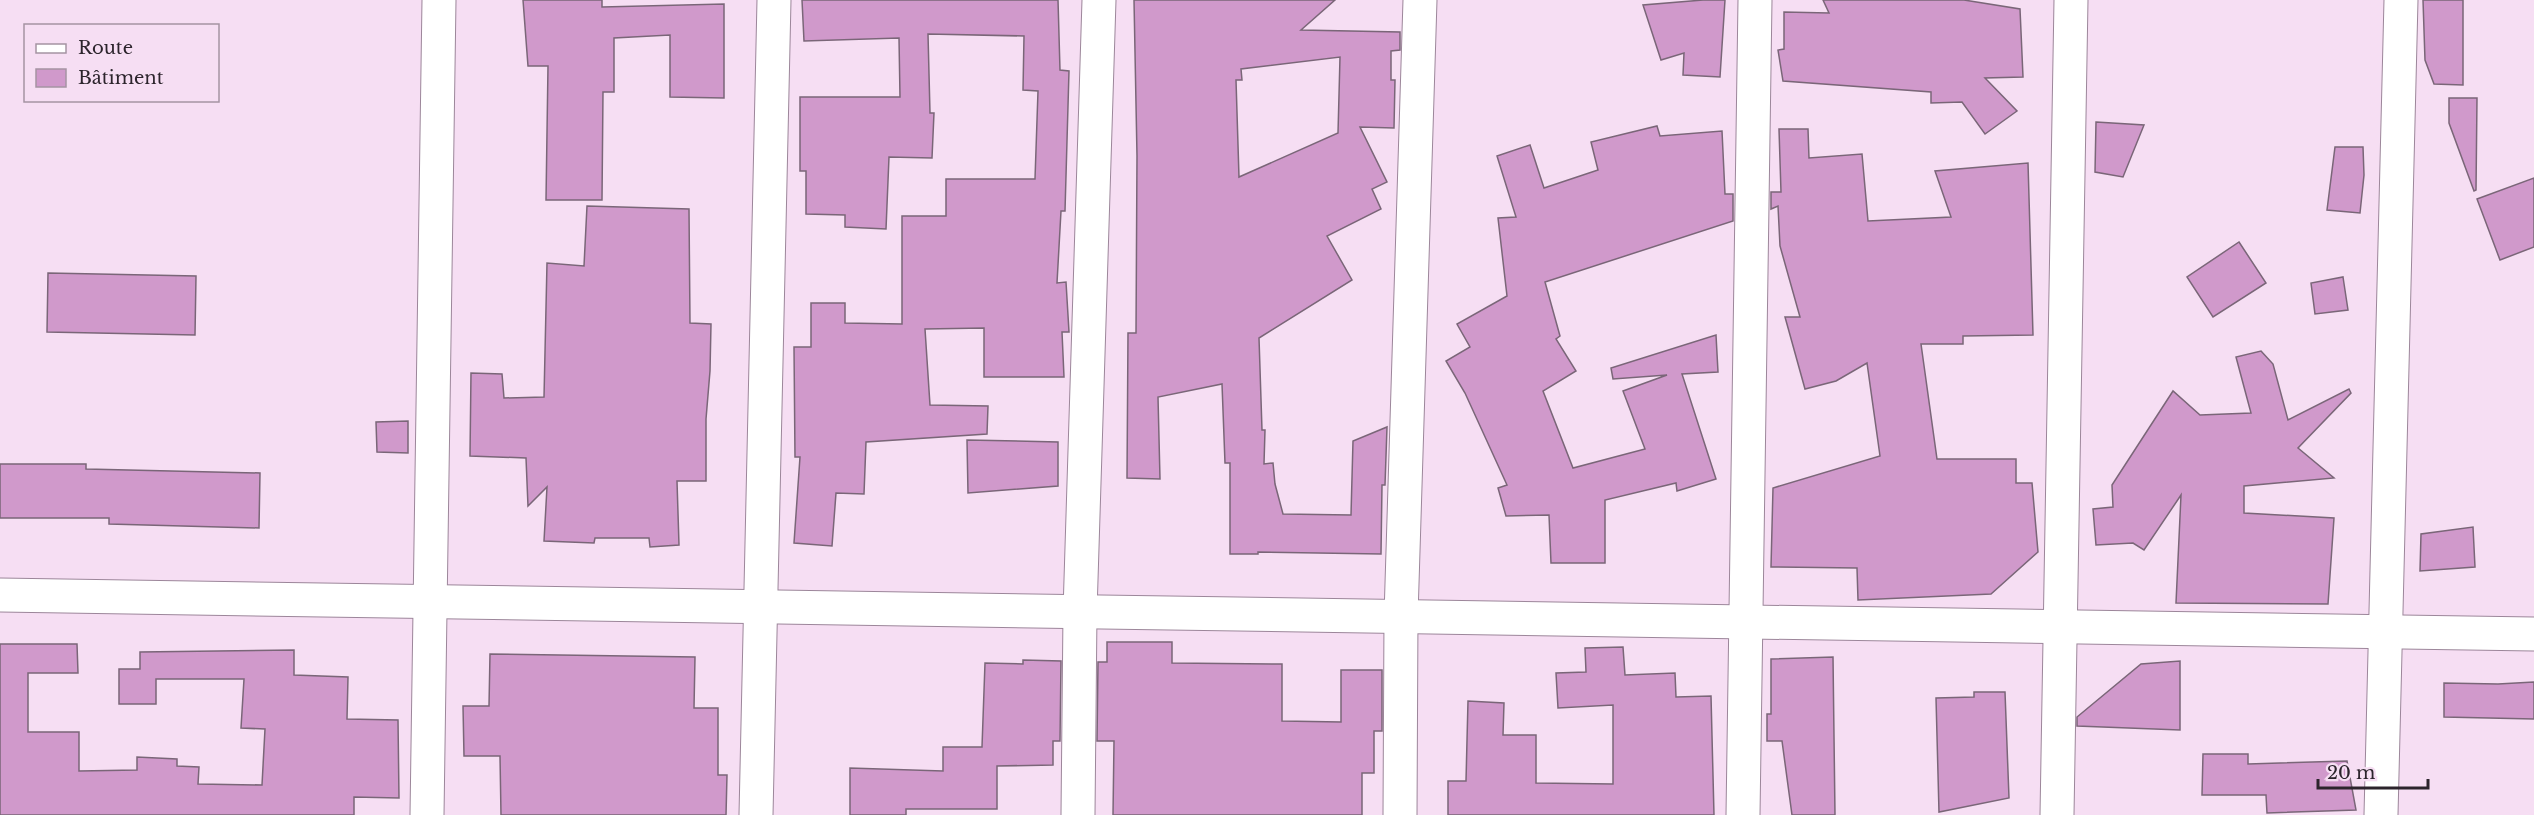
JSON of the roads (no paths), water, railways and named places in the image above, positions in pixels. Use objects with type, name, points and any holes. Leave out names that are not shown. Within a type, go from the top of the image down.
[{"type":"street","points":[[427,815],[439,0]]},
{"type":"street","points":[[756,815],[774,0]]},
{"type":"street","points":[[1078,815],[1080,612],[1099,0]]},
{"type":"street","points":[[1400,815],[1401,616],[1420,0]]},
{"type":"street","points":[[1743,815],[1748,622],[1755,0]]},
{"type":"street","points":[[2056,815],[2071,0]]},
{"type":"street","points":[[2381,815],[2401,0]]},
{"type":"street","points":[[0,596],[2534,634]]}]
